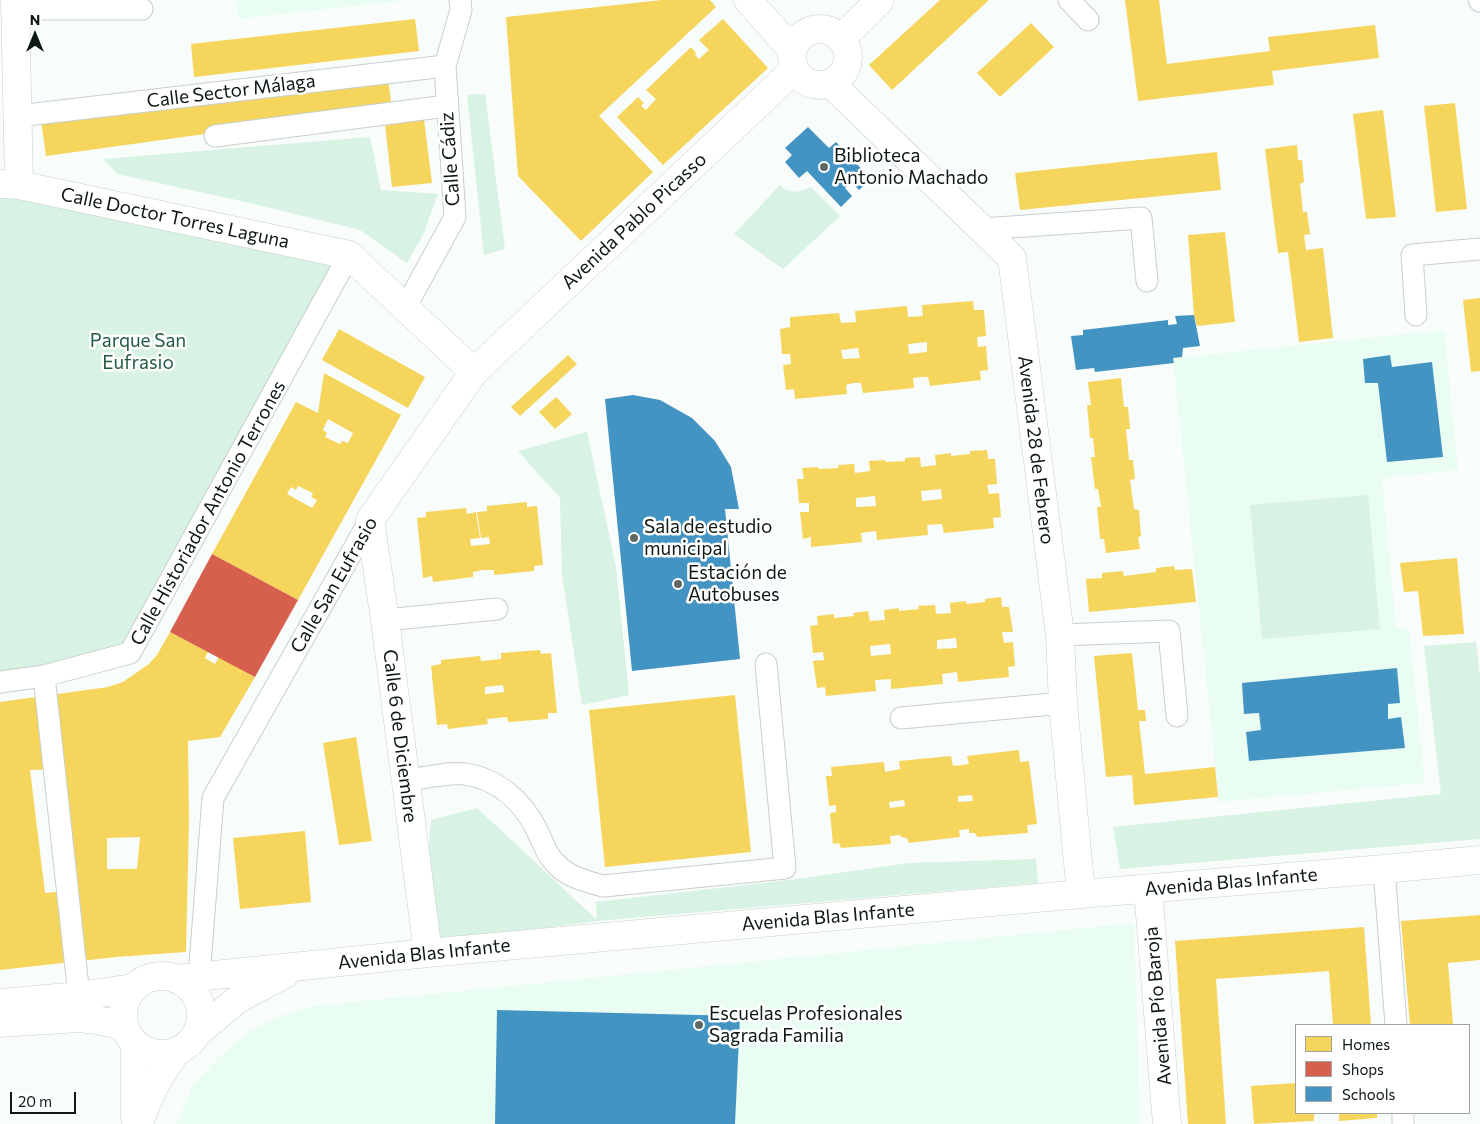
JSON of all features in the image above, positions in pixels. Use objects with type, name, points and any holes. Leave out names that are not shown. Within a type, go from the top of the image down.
[{"type":"street","name":"Calle Cádiz","points":[[405,308],[455,217],[446,106],[445,66],[461,10],[460,0]]},
{"type":"street","points":[[748,0],[789,66],[806,82],[814,85],[830,84],[838,79],[848,64],[846,46],[834,33],[826,29],[809,31],[795,42],[789,66]]},
{"type":"street","points":[[841,39],[880,0]]},
{"type":"street","points":[[1069,0],[1088,20]]},
{"type":"street","points":[[10,185],[18,116],[15,4],[142,9]]},
{"type":"street","name":"Calle Sector Málaga","points":[[18,116],[445,66]]},
{"type":"street","name":"Avenida Pablo Picasso","points":[[474,372],[789,66]]},
{"type":"street","name":"Avenida 28 de Febrero","points":[[830,84],[1012,258],[1060,635],[1063,703],[1081,894]]},
{"type":"street","points":[[215,136],[446,106]]},
{"type":"street","name":"Calle Doctor Torres Laguna","points":[[10,185],[349,255]]},
{"type":"street","points":[[982,229],[1140,218],[1147,281]]},
{"type":"street","points":[[1416,315],[1412,255],[1480,249]]},
{"type":"street","points":[[349,255],[474,372]]},
{"type":"street","name":"Calle Historiador Antonio Terrones","points":[[0,682],[44,676],[130,653],[349,255]]},
{"type":"street","name":"Calle San Eufrasio","points":[[187,978],[212,798],[370,520],[474,372]]},
{"type":"street","name":"Calle 6 de Diciembre","points":[[370,520],[385,620],[428,953]]},
{"type":"street","points":[[385,620],[497,609]]},
{"type":"street","points":[[1060,635],[1169,631],[1177,716]]},
{"type":"street","points":[[405,782],[429,777],[464,774],[486,779],[506,790],[528,815],[546,852],[559,868],[586,882],[603,886],[785,868],[766,664]]},
{"type":"street","points":[[44,676],[79,996]]},
{"type":"street","points":[[901,718],[1063,703]]},
{"type":"street","name":"Avenida Blas Infante","points":[[187,978],[428,953],[1480,860]]},
{"type":"street","points":[[1384,869],[1396,1024]]},
{"type":"street","name":"Avenida Pío Baroja","points":[[1148,888],[1167,1124]]},
{"type":"street","points":[[139,1124],[158,1077],[176,1052],[188,1044],[197,1033],[238,999],[298,967]]},
{"type":"street","points":[[135,1124],[129,1035],[123,1007],[133,988],[154,976],[187,978],[188,986],[198,1000],[201,1014],[197,1033]]},
{"type":"street","points":[[0,1003],[79,996],[133,988]]},
{"type":"street","points":[[0,1023],[79,1018],[97,1020],[129,1035],[142,1049],[154,1054],[176,1052]]},
{"type":"shaded area","points":[[236,0],[408,0],[238,19]]},
{"type":"shaded area","points":[[1444,330],[1458,470],[1382,478],[1396,628],[1409,628],[1425,783],[1219,802],[1173,358]]},
{"type":"shaded area","name":"Escuelas Profesionales Sagrada Familia","points":[[1134,923],[1140,1124],[176,1124],[194,1084],[217,1059],[248,1032],[288,1013],[313,1006]]},
{"type":"green space","points":[[485,94],[505,249],[484,255],[467,95]]},
{"type":"green space","points":[[370,137],[381,190],[438,194],[423,235],[407,263],[360,230],[246,202],[117,174],[103,159]]},
{"type":"green space","name":"Parque San Eufrasio","points":[[0,184],[349,255],[130,653],[0,682]]},
{"type":"green space","points":[[780,185],[787,190],[795,192],[811,187],[840,216],[783,269],[734,234]]},
{"type":"green space","points":[[587,432],[616,567],[629,695],[582,705],[562,575],[560,498],[518,451]]},
{"type":"green space","points":[[1368,495],[1380,629],[1262,639],[1250,505]]},
{"type":"green space","points":[[1476,642],[1480,675],[1480,839],[1120,869],[1113,827],[1441,794],[1424,646]]},
{"type":"green space","points":[[477,808],[597,920],[596,902],[789,880],[909,863],[1036,859],[1038,883],[597,921],[436,942],[428,854],[431,820]]},
{"type":"building: Homes","points":[[662,0],[710,0],[716,7],[599,116],[653,172],[581,241],[518,176],[506,17]]},
{"type":"building: Homes","points":[[940,0],[989,0],[892,90],[869,65]]},
{"type":"building: Homes","points":[[1125,0],[1159,0],[1167,64],[1270,51],[1268,37],[1375,25],[1379,58],[1272,71],[1274,85],[1138,101]]},
{"type":"building: Homes","points":[[415,19],[419,51],[194,77],[191,44]]},
{"type":"building: Homes","points":[[723,19],[768,68],[663,165],[617,117],[638,97],[644,103],[641,106],[646,110],[656,99],[646,90],[691,47],[699,59],[709,50],[699,40]]},
{"type":"building: Homes","points":[[1031,23],[1054,47],[1000,97],[977,73]]},
{"type":"building: Homes","points":[[387,73],[392,108],[46,156],[41,121]]},
{"type":"building: Homes","points":[[1455,103],[1467,209],[1436,212],[1424,106]]},
{"type":"building: Homes","points":[[1383,110],[1396,217],[1366,219],[1353,114]]},
{"type":"building: Homes","points":[[424,120],[432,183],[392,187],[385,124]]},
{"type":"building: Homes","points":[[1297,145],[1298,160],[1302,160],[1304,182],[1300,184],[1303,212],[1307,212],[1310,234],[1304,235],[1306,250],[1323,248],[1333,338],[1299,342],[1288,252],[1278,253],[1265,149]]},
{"type":"building: Homes","points":[[1217,152],[1221,190],[1020,210],[1015,173]]},
{"type":"building: Homes","points":[[1225,232],[1235,322],[1197,326],[1194,315],[1188,235]]},
{"type":"building: Homes","points":[[1480,298],[1480,371],[1471,372],[1463,300]]},
{"type":"building: Homes","points":[[973,301],[974,310],[984,310],[986,336],[977,337],[978,347],[986,346],[988,370],[980,371],[981,380],[930,386],[928,377],[921,377],[913,378],[914,388],[863,393],[861,383],[853,383],[846,385],[847,394],[795,399],[794,389],[786,390],[783,365],[791,364],[790,354],[782,354],[780,329],[790,327],[790,317],[839,313],[841,323],[856,322],[855,311],[907,306],[908,317],[923,316],[922,305]],"holes":[[[927,342],[927,352],[909,354],[908,344]],[[858,348],[860,358],[843,359],[841,350]]]},
{"type":"building: Homes","points":[[339,329],[425,377],[408,408],[322,360]]},
{"type":"building: Homes","points":[[568,355],[577,364],[520,416],[511,407]]},
{"type":"building: Homes","points":[[324,373],[401,415],[298,600],[212,554],[296,402],[318,413]],"holes":[[[328,419],[353,433],[348,443],[342,441],[340,444],[325,437],[327,433],[323,430]],[[298,486],[313,493],[311,497],[317,500],[312,508],[287,494],[291,487],[296,490]]]},
{"type":"building: Homes","points":[[1121,378],[1124,407],[1128,407],[1130,429],[1126,429],[1129,460],[1133,460],[1135,479],[1130,480],[1134,509],[1139,510],[1141,536],[1138,537],[1140,549],[1106,553],[1104,539],[1100,539],[1097,507],[1101,507],[1098,489],[1095,489],[1091,457],[1095,457],[1093,438],[1090,438],[1087,405],[1091,405],[1088,382]]},
{"type":"building: Homes","points":[[556,397],[572,414],[555,429],[539,412]]},
{"type":"building: Homes","points":[[987,450],[988,459],[995,459],[997,484],[987,485],[989,494],[999,493],[1001,517],[993,518],[994,528],[944,533],[942,524],[927,525],[928,535],[877,540],[876,531],[861,533],[862,542],[811,547],[811,537],[803,539],[800,512],[809,512],[809,503],[799,503],[797,479],[804,479],[802,468],[838,468],[838,465],[854,464],[855,473],[870,471],[869,461],[905,461],[905,458],[920,457],[921,467],[936,465],[935,455],[951,453],[951,456],[970,454],[970,451]],"holes":[[[941,489],[942,499],[922,501],[921,491]],[[875,496],[876,506],[856,507],[856,498]]]},
{"type":"building: Homes","points":[[527,502],[527,507],[537,506],[543,565],[534,566],[534,571],[494,575],[494,570],[473,572],[473,577],[433,582],[432,576],[423,578],[417,518],[426,517],[426,512],[466,508],[467,514],[476,512],[480,538],[470,539],[471,546],[490,544],[489,537],[481,538],[477,512],[487,511],[487,506]]},
{"type":"building: Homes","points":[[1457,558],[1464,634],[1423,636],[1418,591],[1404,592],[1400,563]]},
{"type":"building: Homes","points":[[1174,566],[1175,570],[1192,569],[1196,602],[1089,612],[1086,579],[1102,578],[1102,573],[1123,571],[1124,576],[1156,572],[1156,568]]},
{"type":"building: Homes","points":[[1001,597],[1002,607],[1009,607],[1013,632],[1002,632],[1004,643],[1013,642],[1015,666],[1008,667],[1009,677],[958,682],[957,672],[942,674],[943,684],[891,689],[891,679],[875,680],[876,691],[826,696],[825,687],[817,688],[813,661],[824,660],[823,652],[813,653],[810,626],[818,625],[817,616],[834,614],[834,618],[854,616],[853,613],[868,611],[870,621],[885,620],[884,610],[899,608],[899,611],[919,609],[918,606],[935,605],[936,614],[951,613],[950,603],[966,601],[966,604],[985,602],[985,599]],"holes":[[[956,638],[957,648],[937,649],[937,640]],[[890,644],[891,654],[871,656],[870,646]]]},
{"type":"building: Homes","points":[[170,632],[208,652],[205,658],[215,664],[219,657],[255,677],[220,737],[188,741],[189,821],[186,952],[116,957],[0,970],[0,702],[108,687],[123,682],[149,664],[157,655]],"holes":[[[62,769],[77,890],[45,893],[30,770]],[[140,837],[137,869],[107,869],[107,838]]]},
{"type":"building: Homes","points":[[540,650],[541,654],[551,653],[557,713],[548,713],[548,719],[508,722],[507,717],[487,719],[488,724],[448,729],[447,724],[437,725],[431,666],[441,664],[441,660],[480,656],[481,661],[501,659],[501,653]],"holes":[[[503,685],[504,692],[485,694],[485,687]]]},
{"type":"building: Homes","points":[[1132,653],[1138,710],[1145,710],[1146,721],[1139,721],[1145,774],[1215,767],[1218,797],[1134,805],[1132,775],[1106,777],[1094,656]]},
{"type":"building: Homes","points":[[735,695],[751,852],[605,867],[589,710]]},
{"type":"building: Homes","points":[[356,737],[372,841],[339,845],[323,743]]},
{"type":"building: Homes","points":[[1019,750],[1020,762],[1029,761],[1037,824],[1027,825],[1028,833],[977,837],[975,833],[969,833],[969,829],[959,830],[960,837],[909,843],[907,838],[900,835],[890,836],[891,844],[841,848],[839,843],[833,844],[830,813],[836,812],[836,805],[829,806],[826,776],[832,776],[831,767],[884,762],[885,772],[900,769],[899,761],[951,756],[953,766],[969,764],[967,756]],"holes":[[[972,795],[973,801],[958,802],[958,796]],[[904,800],[905,806],[890,808],[889,802]]]},
{"type":"building: Homes","points":[[305,831],[311,902],[240,909],[233,838]]},
{"type":"building: Homes","points":[[1480,915],[1480,960],[1448,963],[1453,1024],[1410,1024],[1401,921]]},
{"type":"building: Homes","points":[[1364,927],[1371,1024],[1333,1024],[1329,971],[1216,979],[1226,1124],[1188,1124],[1175,941]]},
{"type":"building: Homes","points":[[1295,1083],[1295,1114],[1314,1114],[1314,1121],[1254,1124],[1251,1086]]},
{"type":"building: Homes","points":[[1339,1114],[1377,1114],[1377,1118],[1339,1121]]},
{"type":"building: Shops","points":[[212,554],[298,600],[255,677],[170,632]]},
{"type":"building: Schools","name":"Biblioteca Antonio Machado","points":[[808,127],[829,148],[836,142],[871,179],[859,190],[851,182],[845,188],[852,196],[841,207],[807,171],[799,178],[785,162],[792,155],[785,148]]},
{"type":"building: Schools","points":[[1194,315],[1200,346],[1183,348],[1182,357],[1173,358],[1174,363],[1095,372],[1094,368],[1076,370],[1071,336],[1083,335],[1083,330],[1168,320],[1168,325],[1177,324],[1175,316]]},
{"type":"building: Schools","points":[[1390,355],[1392,367],[1432,362],[1443,457],[1387,462],[1378,383],[1365,383],[1363,359]]},
{"type":"building: Schools","name":"Estación de Autobuses","points":[[633,395],[660,400],[692,418],[715,441],[731,467],[739,509],[725,509],[740,659],[632,671],[605,399]]},
{"type":"building: Schools","points":[[1397,668],[1400,703],[1388,704],[1388,719],[1401,717],[1405,748],[1249,761],[1246,732],[1261,730],[1259,713],[1244,714],[1242,683]]},
{"type":"building: Schools","points":[[497,1010],[740,1016],[735,1124],[495,1124]]},
{"type":"place","name":"Biblioteca Antonio Machado","points":[[824,167]]},
{"type":"place","name":"Sala de estudio municipal","points":[[634,538]]},
{"type":"place","name":"Estación de Autobuses","points":[[678,584]]},
{"type":"place","name":"Escuelas Profesionales Sagrada Familia","points":[[699,1025]]}]
